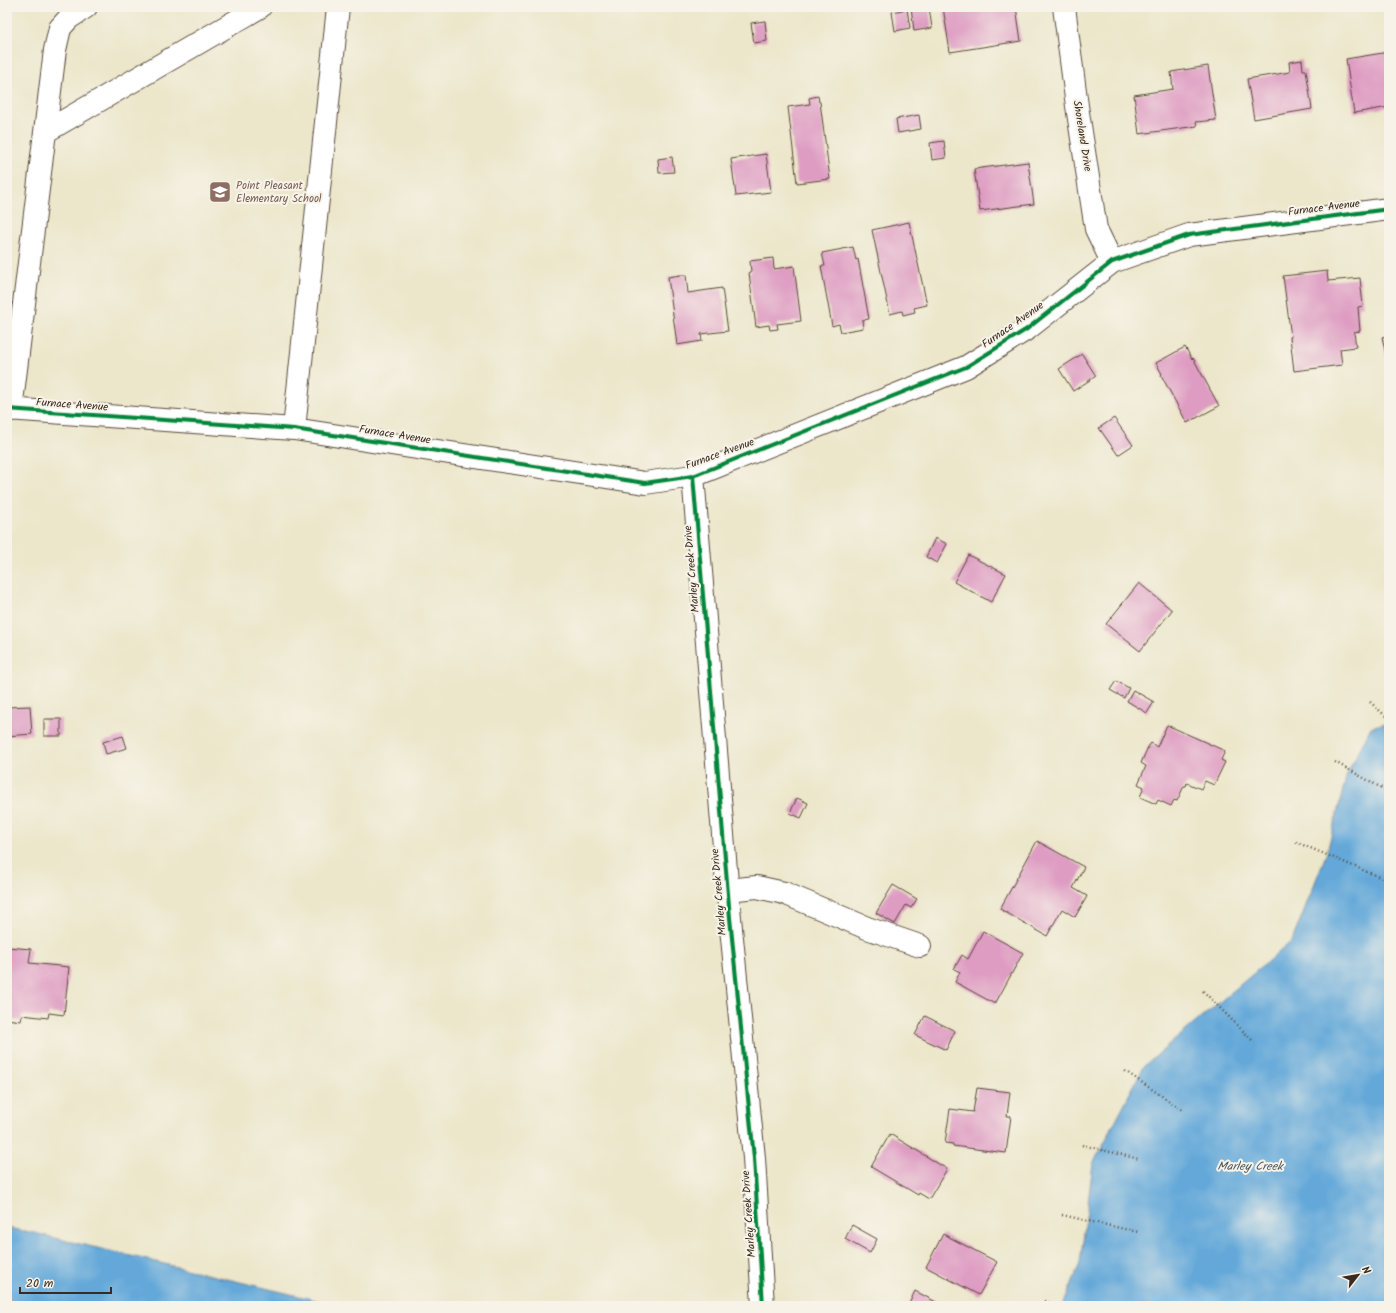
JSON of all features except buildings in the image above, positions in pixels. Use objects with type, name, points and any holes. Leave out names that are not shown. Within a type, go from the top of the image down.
[{"type":"street","points":[[9,409],[55,50],[60,28],[69,18],[86,7]]},
{"type":"street","points":[[45,132],[260,7]]},
{"type":"street","points":[[294,429],[338,7]]},
{"type":"street","name":"Shoreland Drive","points":[[1064,7],[1077,106],[1096,229],[1112,262]]},
{"type":"street","name":"Furnace Avenue","points":[[9,409],[294,429],[645,483],[693,476],[966,367],[1027,329],[1112,262],[1188,235],[1389,209]]},
{"type":"street","name":"Marley Creek Drive","points":[[693,476],[727,890],[754,1158],[763,1306]]},
{"type":"street","points":[[727,890],[757,887],[784,893],[867,928],[920,946]]},
{"type":"path","points":[[1370,702],[1389,719]]},
{"type":"path","points":[[1335,762],[1389,792]]},
{"type":"path","points":[[1296,842],[1389,881]]},
{"type":"path","points":[[1203,991],[1254,1042]]},
{"type":"path","points":[[1125,1072],[1184,1111]]},
{"type":"path","points":[[1082,1145],[1138,1159]]},
{"type":"path","points":[[1062,1216],[1138,1232]]},
{"type":"path","points":[[1045,1301],[1060,1306]]},
{"type":"water","name":"Marley Creek","points":[[1389,722],[1389,1306],[1063,1306],[1080,1263],[1093,1164],[1144,1066],[1292,941],[1327,852],[1347,774],[1371,727]]},
{"type":"water","points":[[7,1228],[30,1232],[324,1302],[330,1306],[7,1306]]},
{"type":"cycle path","points":[[7,409],[294,429],[645,483],[693,476],[966,367],[1027,329],[1112,262],[1189,235],[1389,209]]},
{"type":"cycle path","points":[[693,476],[730,918],[754,1158],[763,1306]]},
{"type":"place","name":"Point Pleasant Elementary School","points":[[220,192]]}]
